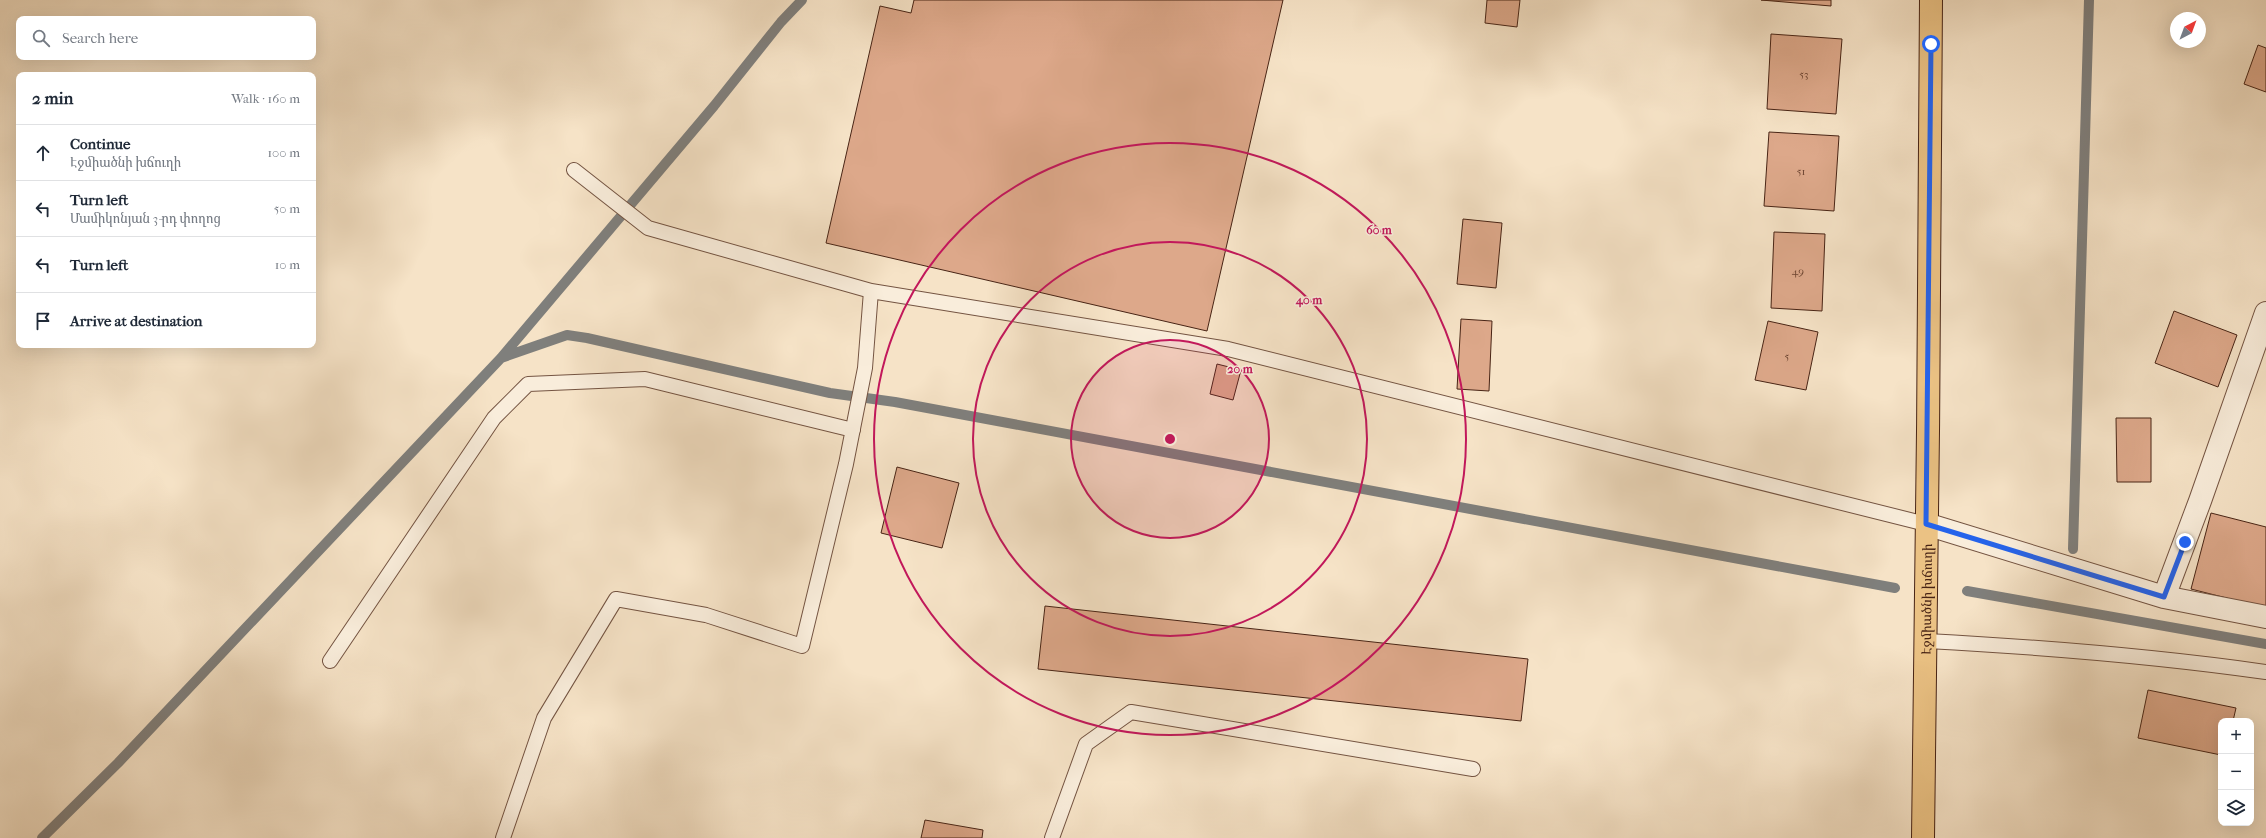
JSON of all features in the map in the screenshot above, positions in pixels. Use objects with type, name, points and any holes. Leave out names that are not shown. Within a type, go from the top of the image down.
[{"type":"main road","name":"Էջմիածնի խճուղի","points":[[1923,838],[1927,641],[1926,524],[1931,0]]},
{"type":"street","points":[[2164,597],[2200,502],[2266,313]]},
{"type":"street","points":[[1926,524],[2164,597],[2266,617]]},
{"type":"lane","points":[[574,170],[648,228],[871,290],[1228,349],[1926,524]]},
{"type":"lane","points":[[503,838],[544,718],[616,599],[706,615],[802,646],[853,430],[865,368],[871,290]]},
{"type":"lane","points":[[330,661],[494,418],[528,384],[644,379],[853,430]]},
{"type":"lane","points":[[1927,641],[2050,648],[2192,662],[2266,672]]},
{"type":"lane","points":[[1052,838],[1086,744],[1131,712],[1473,769]]},
{"type":"building","points":[[914,0],[1283,0],[1207,331],[826,243],[880,6],[911,13]]},
{"type":"building","points":[[1487,0],[1520,0],[1517,27],[1485,23]]},
{"type":"building","points":[[1761,0],[1831,0],[1831,6]]},
{"type":"building","points":[[1771,34],[1842,39],[1836,114],[1767,109]]},
{"type":"building","points":[[2258,45],[2266,48],[2266,92],[2244,84]]},
{"type":"building","points":[[1769,132],[1839,136],[1834,211],[1764,206]]},
{"type":"building","points":[[1463,219],[1502,223],[1496,288],[1457,284]]},
{"type":"building","points":[[1774,232],[1825,234],[1822,311],[1771,308]]},
{"type":"building","points":[[2174,311],[2237,335],[2218,387],[2155,363]]},
{"type":"building","points":[[1461,319],[1492,321],[1489,391],[1457,389]]},
{"type":"building","points":[[1768,321],[1818,332],[1806,390],[1755,380]]},
{"type":"building","points":[[1217,364],[1241,370],[1233,400],[1210,394]]},
{"type":"building","points":[[2116,418],[2151,418],[2151,482],[2117,482]]},
{"type":"building","points":[[897,467],[959,483],[942,548],[881,533]]},
{"type":"building","points":[[2211,513],[2266,527],[2266,608],[2191,589]]},
{"type":"building","points":[[1045,606],[1528,659],[1521,721],[1038,669]]},
{"type":"building","points":[[2148,690],[2236,708],[2234,718],[2218,718],[2218,754],[2138,738]]},
{"type":"building","points":[[925,820],[983,830],[982,838],[921,838]]},
{"type":"waterway","points":[[42,838],[118,763],[501,358],[714,106],[781,22],[802,0]]},
{"type":"waterway","points":[[2073,549],[2089,0]]},
{"type":"waterway","points":[[501,358],[567,335],[587,338],[830,393],[895,402],[1895,588]]},
{"type":"waterway","points":[[1967,591],[2266,644]]},
{"type":"route","points":[[1931,44],[1926,524],[2164,597],[2185,542]]}]
